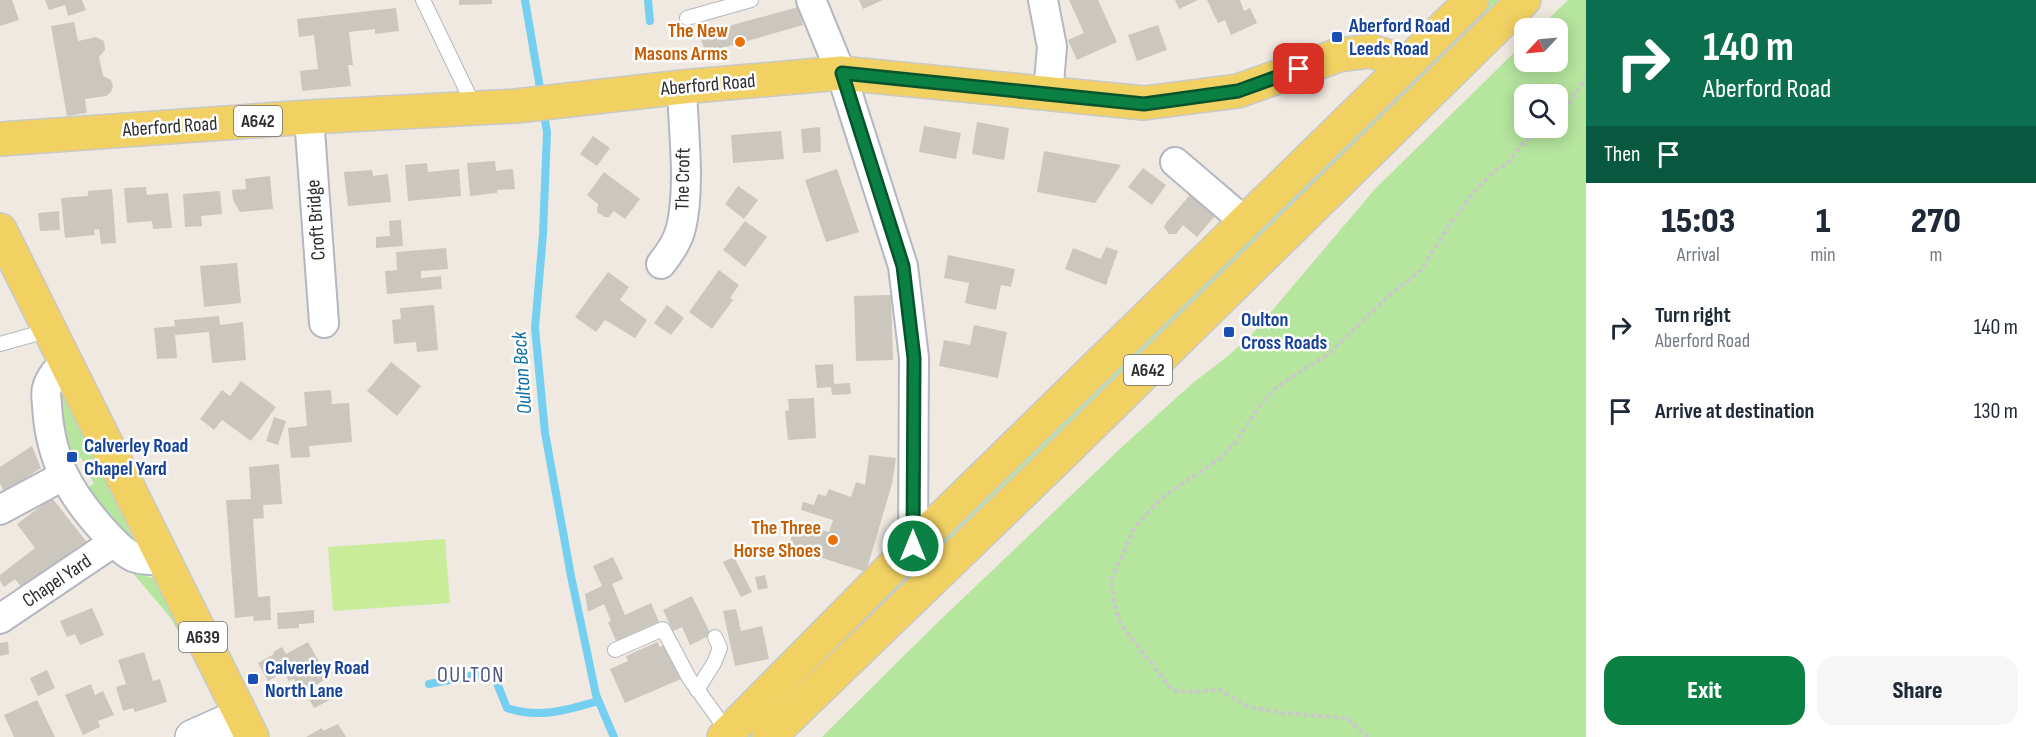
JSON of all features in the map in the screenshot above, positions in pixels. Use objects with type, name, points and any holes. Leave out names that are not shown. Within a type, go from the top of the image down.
[{"type":"main road","name":"A642","points":[[726,734],[913,546],[1472,0]]},
{"type":"main road","name":"A642","points":[[769,737],[1062,454],[1524,0]]},
{"type":"main road","name":"Aberford Road","points":[[0,139],[309,117],[516,106],[682,87],[842,73],[1144,104],[1238,91],[1339,55],[1371,51],[1407,63]]},
{"type":"main road","name":"A639","points":[[0,230],[247,726]]},
{"type":"street","points":[[811,0],[842,73],[903,266],[914,358],[913,546]]},
{"type":"street","points":[[1043,0],[1052,47],[1048,94]]},
{"type":"street","name":"The Croft","points":[[661,264],[680,230],[685,199],[682,87]]},
{"type":"street","name":"Croft Bridge","points":[[309,117],[324,323]]},
{"type":"street","points":[[1175,162],[1244,221]]},
{"type":"street","points":[[65,362],[54,374],[46,389],[48,425],[53,449],[63,476],[83,508],[130,556],[145,561],[165,560]]},
{"type":"street","points":[[0,510],[63,476]]},
{"type":"street","name":"Chapel Yard","points":[[0,619],[114,542]]},
{"type":"street","points":[[192,737],[247,726]]},
{"type":"lane","points":[[423,0],[475,108]]},
{"type":"lane","points":[[687,18],[751,0]]},
{"type":"lane","points":[[0,344],[50,330]]},
{"type":"lane","points":[[615,650],[663,629],[697,690],[726,734]]},
{"type":"lane","points":[[697,690],[714,663],[720,648],[715,636]]},
{"type":"path","points":[[1568,103],[1586,78]]},
{"type":"path","points":[[1368,737],[1346,718],[1283,713],[1249,707],[1219,690],[1187,692],[1172,690],[1120,623],[1111,581],[1134,528],[1161,499],[1222,457],[1236,442],[1262,402],[1279,385],[1330,353],[1388,296],[1420,271],[1450,224],[1479,186],[1497,169],[1506,165],[1529,138]]},
{"type":"green space","points":[[1490,0],[1502,0],[753,737],[740,737]]},
{"type":"green space","points":[[1568,0],[1586,0],[1586,737],[822,737],[935,625],[1123,446],[1254,332],[1375,189],[1514,53],[1514,72],[1568,72],[1568,18],[1549,18]]},
{"type":"green space","points":[[57,389],[62,389],[137,547],[83,489],[94,484],[81,457],[70,463]]},
{"type":"green space","points":[[445,539],[450,603],[333,611],[328,547]]},
{"type":"green space","points":[[134,570],[141,575],[157,579],[182,629],[178,631],[170,617],[132,572]]},
{"type":"building","points":[[0,0],[12,0],[19,20],[0,26]]},
{"type":"building","points":[[45,0],[82,0],[86,10],[68,16],[65,5],[49,10]]},
{"type":"building","points":[[459,0],[492,0],[492,4],[459,5]]},
{"type":"building","points":[[859,0],[883,0],[863,9]]},
{"type":"building","points":[[1069,0],[1098,0],[1117,42],[1077,60],[1068,40],[1084,33]]},
{"type":"building","points":[[1175,0],[1198,0],[1179,9]]},
{"type":"building","points":[[1207,0],[1240,0],[1244,11],[1250,8],[1257,23],[1231,35],[1225,20],[1218,23]]},
{"type":"building","points":[[798,7],[803,25],[705,53],[700,34]]},
{"type":"building","points":[[396,8],[399,31],[375,34],[375,29],[349,32],[353,65],[348,65],[351,86],[302,91],[300,71],[318,69],[314,35],[299,37],[297,19]]},
{"type":"building","points":[[74,22],[78,41],[96,37],[104,41],[105,50],[99,57],[103,76],[111,80],[113,86],[111,92],[106,96],[85,99],[87,113],[67,116],[51,26]]},
{"type":"building","points":[[1158,25],[1167,50],[1137,61],[1128,35]]},
{"type":"building","points":[[977,122],[1009,128],[1004,160],[972,154]]},
{"type":"building","points":[[924,126],[961,133],[956,159],[919,152]]},
{"type":"building","points":[[820,127],[821,152],[803,153],[801,129]]},
{"type":"building","points":[[781,131],[784,159],[733,163],[731,135]]},
{"type":"building","points":[[593,136],[610,148],[597,166],[580,154]]},
{"type":"building","points":[[1044,151],[1121,165],[1095,203],[1037,192]]},
{"type":"building","points":[[495,161],[496,171],[513,169],[515,189],[470,196],[467,163]]},
{"type":"building","points":[[427,163],[428,172],[459,169],[461,196],[408,201],[405,165]]},
{"type":"building","points":[[1143,168],[1166,185],[1152,205],[1128,187]]},
{"type":"building","points":[[837,169],[859,232],[826,242],[805,180]]},
{"type":"building","points":[[372,170],[373,176],[388,174],[391,202],[348,206],[344,172]]},
{"type":"building","points":[[604,172],[640,199],[625,219],[614,211],[609,217],[597,212],[598,204],[587,195]]},
{"type":"building","points":[[270,176],[273,209],[240,212],[233,200],[232,190],[246,189],[245,179]]},
{"type":"building","points":[[738,186],[758,200],[744,219],[725,204]]},
{"type":"building","points":[[146,187],[147,195],[168,193],[172,228],[153,229],[152,221],[127,223],[124,188]]},
{"type":"building","points":[[112,189],[116,243],[101,244],[99,229],[94,230],[95,235],[65,238],[61,198],[88,196],[88,191]]},
{"type":"building","points":[[1194,190],[1219,211],[1197,237],[1183,225],[1176,234],[1169,234],[1164,227],[1166,223]]},
{"type":"building","points":[[220,191],[222,214],[201,216],[202,226],[185,227],[183,194]]},
{"type":"building","points":[[59,211],[60,230],[40,231],[38,213]]},
{"type":"building","points":[[401,220],[403,246],[376,248],[376,237],[390,236],[389,221]]},
{"type":"building","points":[[745,221],[767,237],[745,267],[723,250]]},
{"type":"building","points":[[1106,247],[1118,251],[1106,285],[1065,269],[1073,248],[1101,259]]},
{"type":"building","points":[[446,248],[448,269],[421,271],[421,278],[441,276],[442,289],[387,294],[385,271],[397,270],[396,252]]},
{"type":"building","points":[[948,255],[1015,269],[1011,287],[1001,285],[996,310],[965,303],[969,283],[944,278]]},
{"type":"building","points":[[237,263],[241,303],[204,307],[200,266]]},
{"type":"building","points":[[719,270],[739,285],[730,298],[733,300],[712,329],[689,312]]},
{"type":"building","points":[[608,272],[629,287],[620,300],[647,320],[635,338],[605,320],[596,332],[575,317]]},
{"type":"building","points":[[891,295],[893,360],[856,361],[854,296]]},
{"type":"building","points":[[434,305],[438,350],[417,352],[416,342],[394,344],[392,320],[401,319],[400,308]]},
{"type":"building","points":[[667,305],[684,318],[671,335],[654,323]]},
{"type":"building","points":[[219,316],[220,325],[243,322],[246,360],[212,363],[209,332],[175,335],[177,358],[157,359],[154,328],[175,326],[174,320]]},
{"type":"building","points":[[974,325],[1007,332],[998,378],[939,366],[944,340],[970,345]]},
{"type":"building","points":[[391,362],[421,386],[397,416],[367,391]]},
{"type":"building","points":[[833,364],[834,384],[850,383],[851,394],[832,395],[831,387],[817,388],[815,365]]},
{"type":"building","points":[[241,381],[276,407],[251,441],[222,420],[214,430],[200,419],[222,390],[230,396]]},
{"type":"building","points":[[331,390],[332,404],[349,403],[352,442],[309,446],[310,457],[291,458],[288,428],[307,426],[304,392]]},
{"type":"building","points":[[814,398],[816,438],[788,440],[785,411],[789,410],[788,399]]},
{"type":"building","points":[[274,417],[286,421],[278,445],[266,441]]},
{"type":"building","points":[[32,446],[41,468],[4,492],[0,483],[0,467]]},
{"type":"building","name":"The Three Horse Shoes","points":[[869,455],[896,458],[892,484],[866,572],[788,547],[797,522],[829,532],[833,520],[801,510],[803,502],[814,505],[818,494],[826,496],[829,489],[851,497],[856,482],[865,485]]},
{"type":"building","points":[[279,464],[282,504],[263,505],[264,518],[253,519],[258,597],[270,596],[271,620],[254,621],[253,616],[235,618],[226,500],[251,499],[249,467]]},
{"type":"building","points":[[52,498],[90,546],[23,589],[15,579],[4,587],[0,581],[0,575],[35,548],[17,524]]},
{"type":"building","points":[[613,557],[623,579],[612,584],[625,615],[651,603],[659,622],[616,641],[604,604],[588,612],[585,594],[602,586],[593,566]]},
{"type":"building","points":[[734,557],[752,592],[741,597],[723,562]]},
{"type":"building","points":[[765,575],[768,588],[758,590],[755,577]]},
{"type":"building","points":[[692,596],[711,635],[690,645],[682,627],[673,631],[663,610]]},
{"type":"building","points":[[92,608],[104,635],[80,645],[75,634],[67,637],[60,621]]},
{"type":"building","points":[[736,609],[741,631],[762,626],[769,659],[735,666],[723,611]]},
{"type":"building","points":[[314,610],[314,623],[299,624],[299,628],[278,629],[277,613]]},
{"type":"building","points":[[8,642],[9,654],[0,656],[0,643]]},
{"type":"building","points":[[308,642],[328,678],[302,693],[294,679],[289,681],[284,672],[268,681],[258,663],[282,647],[286,654]]},
{"type":"building","points":[[657,642],[660,647],[666,644],[681,679],[625,703],[610,669],[628,661],[626,656]]},
{"type":"building","points":[[144,652],[153,681],[160,679],[167,702],[135,712],[133,708],[123,711],[116,687],[126,684],[118,660]]},
{"type":"building","points":[[47,670],[55,688],[38,696],[30,678]]},
{"type":"building","points":[[91,684],[95,695],[103,691],[114,715],[98,721],[100,727],[83,735],[65,695]]},
{"type":"building","points":[[325,685],[332,699],[314,708],[307,695]]},
{"type":"building","points":[[37,700],[55,737],[14,737],[4,715]]},
{"type":"building","points":[[338,724],[346,737],[306,737],[322,728],[323,731]]},
{"type":"waterway","name":"Oulton Beck","points":[[525,0],[541,94]]},
{"type":"waterway","points":[[648,0],[650,21]]},
{"type":"waterway","name":"Oulton Beck","points":[[543,109],[547,132],[543,234],[535,328],[545,433],[571,576],[596,695],[614,737]]},
{"type":"waterway","points":[[429,684],[481,674],[496,681],[507,708],[530,713],[553,712],[598,701]]},
{"type":"place","name":"Aberford Road Leeds Road","points":[[1337,37]]},
{"type":"place","name":"The New Masons Arms","points":[[740,42]]},
{"type":"place","name":"Oulton Cross Roads","points":[[1229,332]]},
{"type":"place","name":"Calverley Road Chapel Yard","points":[[72,457]]},
{"type":"place","name":"The Three Horse Shoes","points":[[833,540]]},
{"type":"place","name":"Calverley Road North Lane","points":[[253,679]]},
{"type":"district","name":"OULTON","points":[[471,675]]},
{"type":"route","points":[[913,546],[914,358],[903,266],[842,73],[1144,104],[1238,91],[1299,69]]}]
